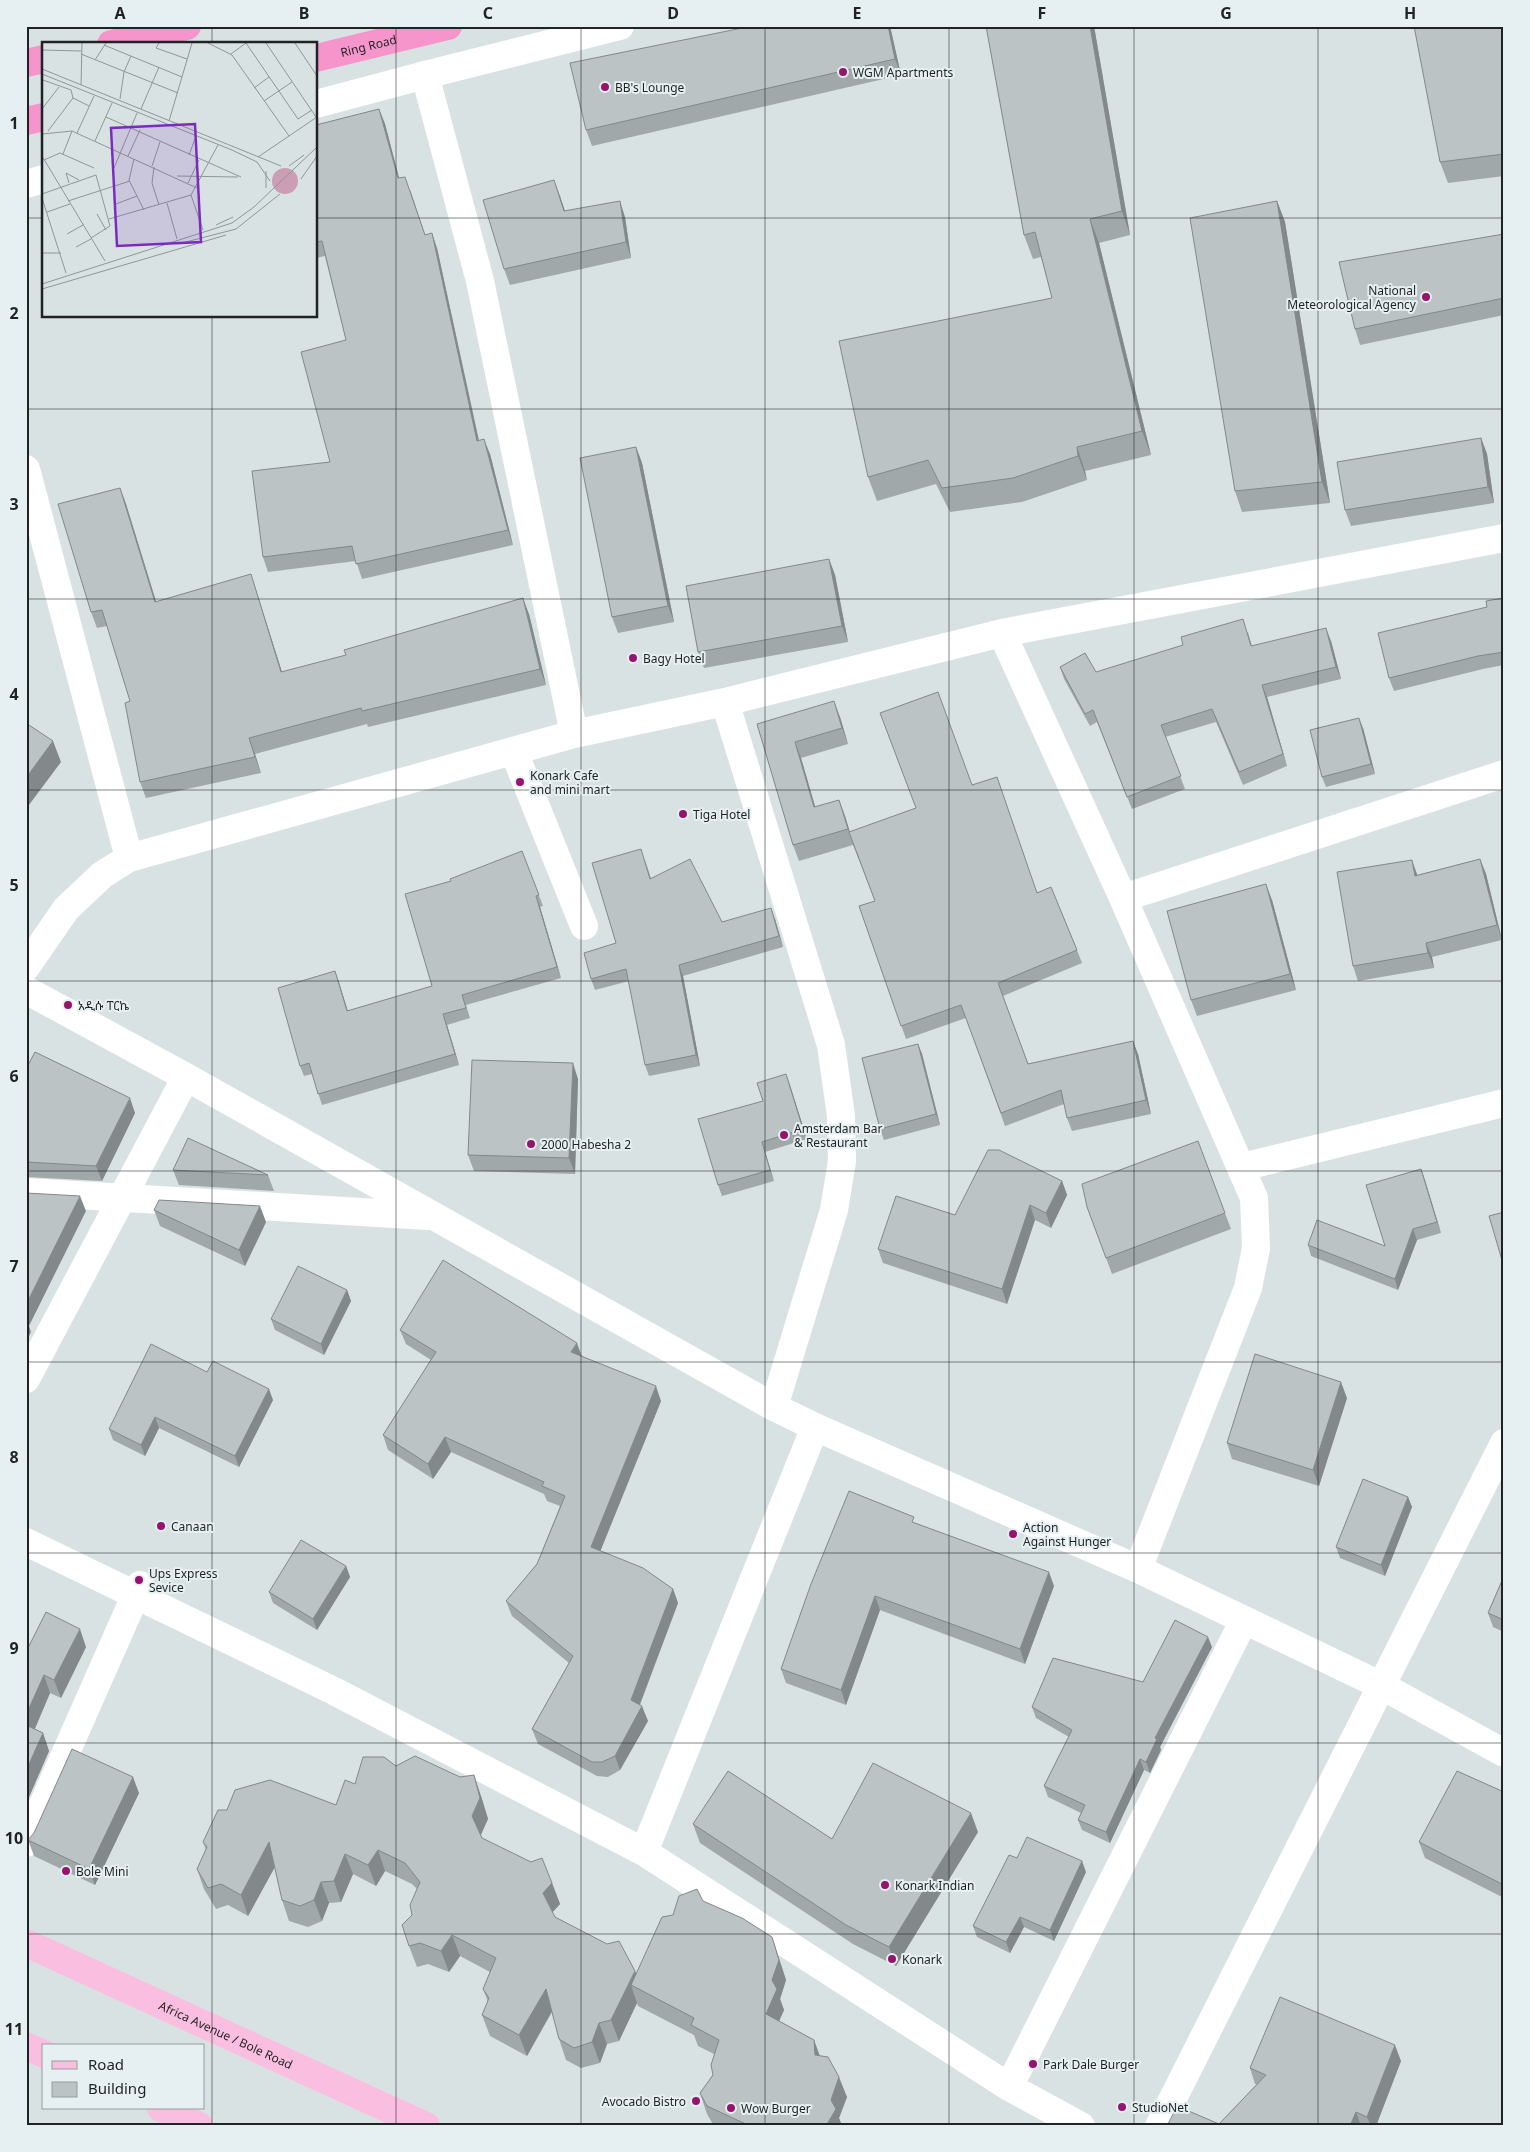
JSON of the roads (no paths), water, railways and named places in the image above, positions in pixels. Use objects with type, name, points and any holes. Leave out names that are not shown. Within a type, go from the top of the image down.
[{"type":"highway","points":[[119,42],[187,26]]},
{"type":"highway","name":"Ring Road","points":[[318,58],[448,26]]},
{"type":"highway","points":[[26,63],[42,59]]},
{"type":"highway","points":[[26,121],[42,117]]},
{"type":"main road","name":"Africa Avenue / Bole Road","points":[[26,1943],[426,2126]]},
{"type":"main road","points":[[26,2046],[42,2053]]},
{"type":"main road","points":[[165,2110],[199,2126]]},
{"type":"street","points":[[318,103],[620,26]]},
{"type":"street","points":[[425,75],[480,281],[574,734]]},
{"type":"street","points":[[26,184],[42,180]]},
{"type":"street","points":[[26,469],[129,858]]},
{"type":"street","points":[[26,967],[66,909],[102,875],[129,858],[574,734],[725,702],[1002,633],[1504,538]]},
{"type":"street","points":[[1002,633],[1123,898],[1254,1198],[1256,1248],[1248,1288],[1138,1569]]},
{"type":"street","points":[[725,702],[831,1045],[841,1116],[842,1161],[834,1210],[774,1407]]},
{"type":"street","points":[[514,752],[584,926]]},
{"type":"street","points":[[1123,898],[1504,774]]},
{"type":"street","points":[[26,990],[186,1077],[774,1407],[815,1427],[1138,1569],[1382,1686],[1504,1753]]},
{"type":"street","points":[[26,1379],[186,1077]]},
{"type":"street","points":[[1242,1167],[1504,1103]]},
{"type":"street","points":[[26,1192],[435,1216]]},
{"type":"street","points":[[644,1852],[815,1427]]},
{"type":"street","points":[[1158,2126],[1504,1443]]},
{"type":"street","points":[[26,1530],[140,1585],[26,1844]]},
{"type":"street","points":[[26,1542],[334,1691],[644,1852],[1009,2087],[1080,2126]]},
{"type":"street","points":[[1009,2087],[1244,1620]]},
{"type":"place","name":"WGM Apartments","points":[[843,72]]},
{"type":"place","name":"BB's Lounge","points":[[605,87]]},
{"type":"place","name":"National Meteorological Agency","points":[[1426,297]]},
{"type":"place","name":"Bagy Hotel","points":[[633,658]]},
{"type":"place","name":"Konark Cafe and mini mart","points":[[520,782]]},
{"type":"place","name":"Tiga Hotel","points":[[683,814]]},
{"type":"place","name":"አዲሱ ፐርኬ","points":[[68,1005]]},
{"type":"place","name":"Amsterdam Bar & Restaurant","points":[[784,1135]]},
{"type":"place","name":"2000 Habesha 2","points":[[531,1144]]},
{"type":"place","name":"Canaan","points":[[161,1526]]},
{"type":"place","name":"Action Against Hunger","points":[[1013,1534]]},
{"type":"place","name":"Ups Express Sevice","points":[[139,1580]]},
{"type":"place","name":"Bole Mini","points":[[66,1871]]},
{"type":"place","name":"Konark Indian","points":[[885,1885]]},
{"type":"place","name":"Konark","points":[[892,1959]]},
{"type":"place","name":"Park Dale Burger","points":[[1033,2064]]},
{"type":"place","name":"Avocado Bistro","points":[[696,2101]]},
{"type":"place","name":"StudioNet","points":[[1122,2107]]},
{"type":"place","name":"Wow Burger","points":[[731,2108]]}]
